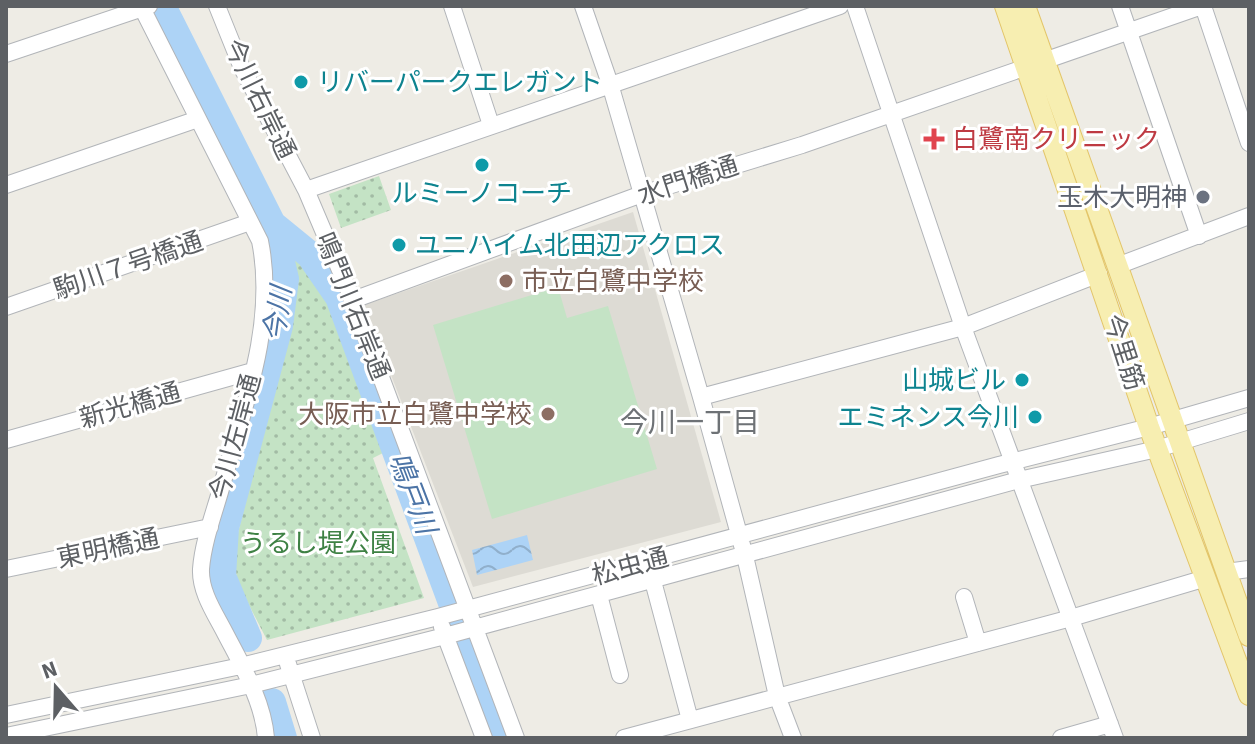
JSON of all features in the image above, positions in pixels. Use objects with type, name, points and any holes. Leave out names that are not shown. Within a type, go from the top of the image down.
[{"type":"main road","name":"今里筋","points":[[1005,6],[1035,64],[1108,270],[1171,420],[1249,636]]},
{"type":"main road","name":"今里筋","points":[[1025,6],[1035,64]]},
{"type":"main road","name":"今里筋","points":[[1108,270],[1149,427],[1249,695]]},
{"type":"street","points":[[6,54],[145,6]]},
{"type":"street","name":"今川左岸通","points":[[145,6],[260,241],[264,261],[265,315],[201,570],[208,602],[251,685],[264,721],[266,738]]},
{"type":"street","name":"今川右岸通","points":[[217,6],[242,68],[306,190]]},
{"type":"street","points":[[452,6],[491,125]]},
{"type":"street","points":[[583,6],[610,84],[701,397],[745,556],[777,696],[793,738]]},
{"type":"street","points":[[306,190],[840,6]]},
{"type":"street","points":[[855,6],[963,327],[1113,731],[1061,738]]},
{"type":"street","points":[[1120,6],[1199,236]]},
{"type":"street","points":[[1203,6],[1244,111],[1249,143]]},
{"type":"street","name":"水門橋通","points":[[353,300],[642,194],[802,145],[1203,6]]},
{"type":"street","points":[[6,185],[198,119]]},
{"type":"street","name":"鳴門川右岸通","points":[[306,190],[353,300],[516,738]]},
{"type":"street","points":[[701,397],[963,327],[1249,216]]},
{"type":"street","name":"駒川７号橋通","points":[[6,307],[250,222]]},
{"type":"street","name":"新光橋通","points":[[6,440],[253,371]]},
{"type":"street","name":"松虫通","points":[[6,715],[241,666],[469,609],[1249,398]]},
{"type":"street","name":"松虫通","points":[[6,736],[251,685],[446,636],[1019,480],[1157,449],[1249,421]]},
{"type":"street","name":"東明橋通","points":[[6,569],[210,527]]},
{"type":"street","points":[[1226,572],[1249,569]]},
{"type":"street","points":[[624,738],[1071,618],[1206,578]]},
{"type":"street","points":[[653,581],[690,720]]},
{"type":"street","points":[[599,595],[620,675]]},
{"type":"street","points":[[964,597],[978,643]]},
{"type":"street","points":[[439,616],[484,738]]},
{"type":"street","points":[[285,655],[312,738]]},
{"type":"shaded area","name":"大阪市立白鷺中学校","points":[[633,212],[721,522],[473,587],[364,305]]},
{"type":"green space","points":[[379,176],[391,210],[341,228],[329,194]]},
{"type":"green space","name":"うるし堤公園","points":[[290,248],[320,286],[346,342],[385,452],[373,458],[424,598],[267,640],[237,582],[234,549],[290,323],[295,286]]},
{"type":"green space","points":[[558,287],[567,318],[608,306],[657,469],[492,519],[433,325]]},
{"type":"water","points":[[527,535],[533,560],[477,575],[472,550]]},
{"type":"waterway","name":"今川","points":[[162,6],[272,224],[285,279],[279,326],[225,528],[222,576],[248,638]]},
{"type":"waterway","name":"鳴戸川","points":[[272,224],[310,255],[339,297],[505,738]]},
{"type":"waterway","name":"今川","points":[[272,702],[283,738]]},
{"type":"place","name":"リバーパークエレガント","points":[[301,82]]},
{"type":"place","name":"白鷺南クリニック","points":[[934,139]]},
{"type":"place","name":"ルミーノコーチ","points":[[482,165]]},
{"type":"place","name":"玉木大明神","points":[[1203,197]]},
{"type":"place","name":"ユニハイム北田辺アクロス","points":[[399,245]]},
{"type":"place","name":"市立白鷺中学校","points":[[506,281]]},
{"type":"place","name":"山城ビル","points":[[1022,380]]},
{"type":"place","name":"大阪市立白鷺中学校","points":[[548,414]]},
{"type":"place","name":"エミネンス今川","points":[[1035,417]]},
{"type":"district","name":"今川一丁目","points":[[690,422]]}]
